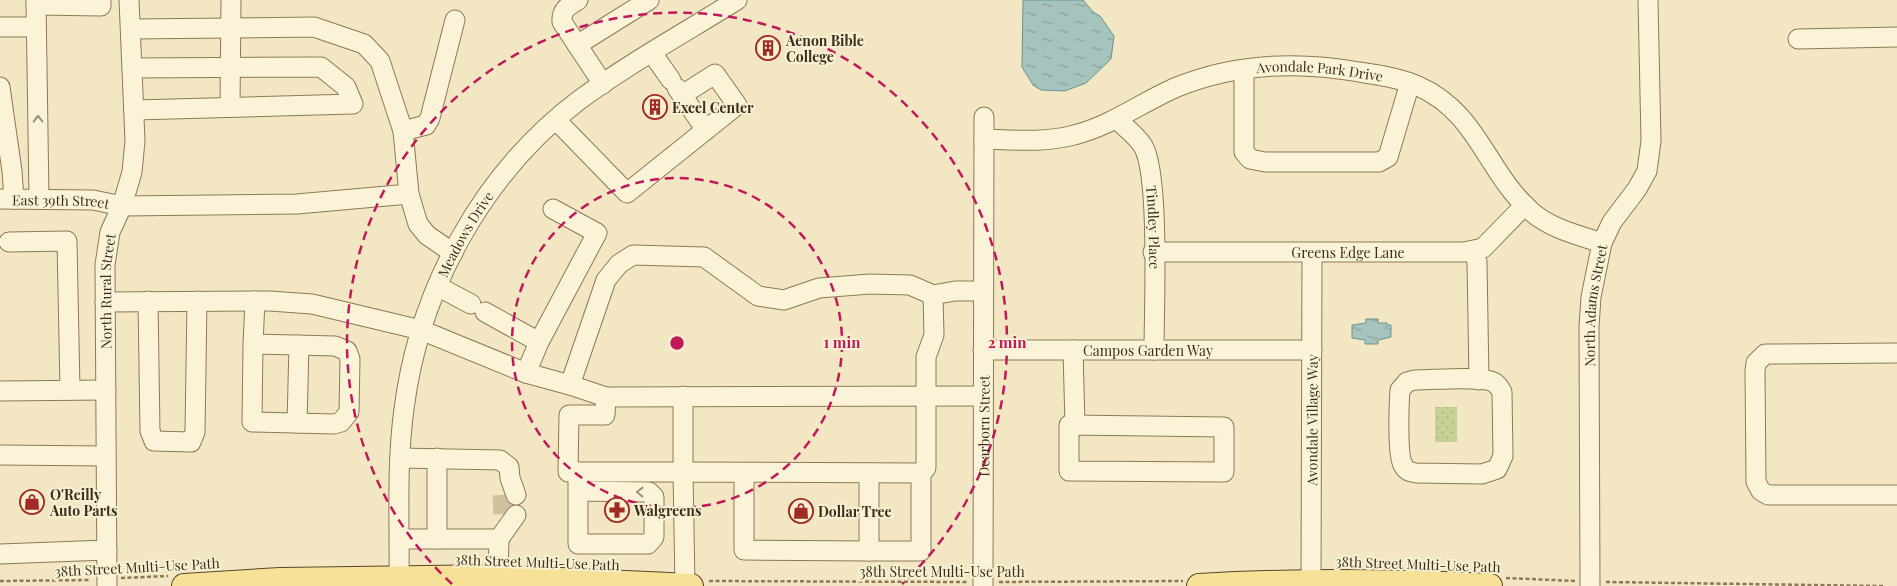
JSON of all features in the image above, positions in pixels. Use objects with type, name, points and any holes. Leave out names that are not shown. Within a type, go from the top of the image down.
[{"type":"main road","points":[[179,581],[399,582],[498,577],[687,584]]},
{"type":"main road","points":[[1195,583],[1495,582]]},
{"type":"street","name":"North Rural Street","points":[[107,582],[106,248],[110,232],[122,206],[132,172],[135,141],[129,0]]},
{"type":"street","points":[[230,107],[231,0]]},
{"type":"street","points":[[578,0],[566,8],[562,15],[566,30],[603,84]]},
{"type":"street","points":[[576,45],[649,0]]},
{"type":"street","name":"Meadows Drive","points":[[399,582],[400,458],[407,389],[421,330],[437,286],[452,253],[479,208],[506,172],[556,120],[603,84],[737,0]]},
{"type":"street","name":"North Adams Street","points":[[1590,584],[1589,327],[1591,297],[1602,243],[1612,222],[1637,189],[1646,171],[1651,141],[1648,0]]},
{"type":"street","points":[[39,199],[36,3],[102,3]]},
{"type":"street","points":[[403,131],[426,125],[430,118],[455,20]]},
{"type":"street","points":[[0,27],[36,27]]},
{"type":"street","points":[[131,29],[314,27],[364,44],[380,60],[403,131],[409,194],[418,224],[426,235],[452,253]]},
{"type":"street","points":[[1798,39],[1897,37]]},
{"type":"street","points":[[652,53],[706,130]]},
{"type":"street","name":"Avondale Park Drive","points":[[984,139],[1063,138],[1090,130],[1116,119],[1177,87],[1209,77],[1271,65],[1307,64],[1387,76],[1410,83],[1443,100],[1464,119],[1512,191],[1544,221],[1602,243]]},
{"type":"street","points":[[132,68],[321,67],[346,87],[353,104],[134,110]]},
{"type":"street","points":[[1244,70],[1244,152],[1250,159],[1266,162],[1378,162],[1388,157],[1410,83]]},
{"type":"street","points":[[556,120],[627,193],[737,105],[715,74],[676,88]]},
{"type":"street","points":[[0,87],[12,171],[7,199]]},
{"type":"street","name":"Dearborn Street","points":[[983,584],[984,117]]},
{"type":"street","name":"Tindley Place","points":[[1116,119],[1144,147],[1148,158],[1153,194],[1154,350]]},
{"type":"street","name":"East 39th Street","points":[[7,199],[93,200],[122,206],[297,204],[409,194]]},
{"type":"street","points":[[1479,380],[1477,262],[1473,251],[1483,248],[1490,242],[1525,205]]},
{"type":"street","points":[[526,373],[539,342],[597,234],[553,209]]},
{"type":"street","points":[[9,242],[67,241],[70,390]]},
{"type":"street","name":"Greens Edge Lane","points":[[1153,252],[1473,251]]},
{"type":"street","name":"Avondale Village Way","points":[[1312,252],[1312,583]]},
{"type":"street","points":[[570,385],[606,280],[619,264],[633,255],[704,257],[758,296],[784,300],[819,288],[870,284],[910,286],[933,295],[955,290],[983,291]]},
{"type":"street","points":[[437,286],[539,342]]},
{"type":"street","points":[[606,397],[606,415],[569,415],[568,472],[921,473],[926,468],[926,356],[934,335],[933,295]]},
{"type":"street","points":[[148,301],[150,432],[154,441],[191,442],[195,432],[197,301]]},
{"type":"street","points":[[105,302],[255,301],[312,304],[421,330],[526,373],[606,397],[983,396]]},
{"type":"street","points":[[253,344],[335,346],[347,351],[350,359],[349,412],[341,422],[334,424],[252,422],[253,344],[255,301]]},
{"type":"street","points":[[297,423],[299,345]]},
{"type":"street","name":"Campos Garden Way","points":[[983,350],[1312,350]]},
{"type":"street","points":[[1074,350],[1075,426]]},
{"type":"street","points":[[1897,353],[1770,354],[1760,358],[1756,363],[1755,371],[1756,482],[1761,490],[1768,495],[1897,495]]},
{"type":"street","points":[[1415,380],[1479,380],[1492,381],[1502,392],[1503,456],[1497,469],[1482,474],[1409,471],[1404,466],[1400,453],[1400,398],[1403,385],[1415,380]]},
{"type":"street","points":[[0,391],[106,390]]},
{"type":"street","points":[[683,396],[683,472],[687,584]]},
{"type":"street","points":[[1069,426],[1075,426],[1224,427],[1224,472],[1069,471],[1069,426]]},
{"type":"street","points":[[0,455],[106,456]]},
{"type":"street","points":[[400,458],[500,460],[509,467],[509,489]]},
{"type":"street","points":[[437,458],[437,539]]},
{"type":"street","points":[[578,472],[578,491],[578,544],[648,544],[654,537],[654,497],[649,492],[578,491]]},
{"type":"street","points":[[744,473],[744,550],[921,551],[921,473]]},
{"type":"street","points":[[869,473],[869,551]]},
{"type":"street","points":[[399,539],[437,539],[507,524],[498,577]]},
{"type":"street","points":[[0,554],[107,550]]},
{"type":"path","name":"38th Street Multi-Use Path","points":[[0,581],[179,581]]},
{"type":"path","name":"38th Street Multi-Use Path","points":[[1495,582],[1884,586]]},
{"type":"path","name":"38th Street Multi-Use Path","points":[[687,584],[1195,583]]},
{"type":"green space","points":[[1435,407],[1457,407],[1457,442],[1435,442]]},
{"type":"water","points":[[1023,0],[1083,0],[1093,12],[1100,16],[1114,36],[1111,59],[1086,83],[1065,91],[1041,90],[1033,85],[1022,67]]},
{"type":"water","points":[[1366,319],[1378,319],[1378,323],[1391,325],[1391,337],[1378,340],[1378,344],[1365,344],[1365,340],[1352,338],[1352,325],[1366,323]]},
{"type":"tunnel","points":[[502,495],[503,516]]},
{"type":"place","name":"Aenon Bible College","points":[[768,48]]},
{"type":"place","name":"Excel Center","points":[[655,107]]},
{"type":"place","name":"O'Reilly Auto Parts","points":[[32,502]]},
{"type":"place","name":"Walgreens","points":[[617,510]]},
{"type":"place","name":"Dollar Tree","points":[[801,511]]}]
